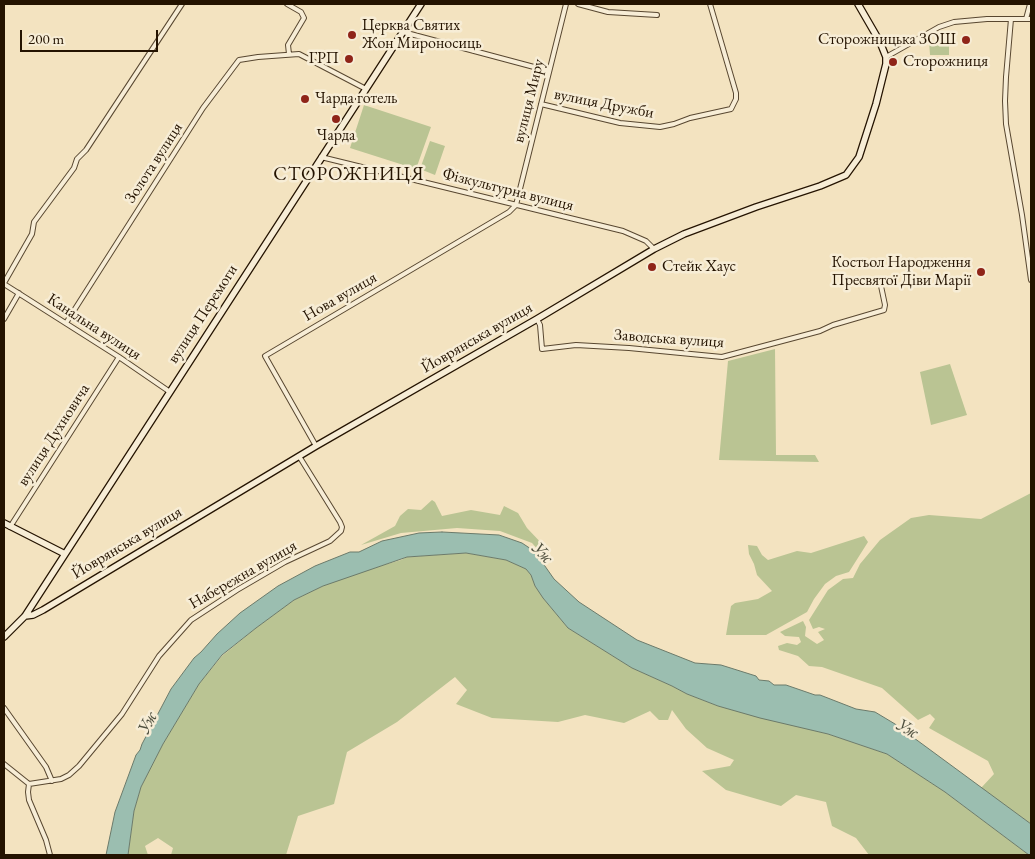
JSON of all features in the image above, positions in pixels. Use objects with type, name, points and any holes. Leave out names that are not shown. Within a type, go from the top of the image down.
[{"type":"street","points":[[4,284],[32,234],[34,222],[74,168],[77,159],[86,150],[182,4]]},
{"type":"street","points":[[288,4],[300,12],[304,18],[288,45],[289,54],[299,54],[308,58],[366,89]]},
{"type":"street","name":"вулиця Перемоги","points":[[4,637],[25,616],[421,4]]},
{"type":"street","name":"вулиця Миру","points":[[516,205],[566,4]]},
{"type":"street","points":[[578,4],[608,12],[657,15]]},
{"type":"street","name":"вулиця Дружби","points":[[541,104],[620,123],[660,127],[731,109],[736,93],[710,4]]},
{"type":"street","points":[[858,4],[880,42],[886,57],[939,27],[954,22],[1029,19],[1030,4]]},
{"type":"street","points":[[1011,19],[1006,77],[1006,116],[1031,280]]},
{"type":"street","points":[[403,32],[549,71]]},
{"type":"street","name":"Золота вулиця","points":[[66,323],[204,108],[239,60],[289,54]]},
{"type":"street","name":"Йоврянська вулиця","points":[[25,616],[33,615],[43,610],[299,456],[537,320],[654,250],[693,231],[846,175],[859,157],[878,97],[886,57]]},
{"type":"street","name":"Фізкультурна вулиця","points":[[321,158],[623,231],[646,240],[654,250]]},
{"type":"street","name":"Нова вулиця","points":[[316,446],[265,356],[509,212],[516,205]]},
{"type":"street","name":"Канальна вулиця","points":[[4,284],[170,392]]},
{"type":"street","name":"Заводська вулиця","points":[[537,320],[540,325],[542,350],[576,345],[629,348],[722,358],[820,331],[833,325],[884,310],[885,305],[881,286]]},
{"type":"street","points":[[4,320],[19,293]]},
{"type":"street","name":"вулиця Духновича","points":[[10,527],[120,358]]},
{"type":"street","name":"Набережна вулиця","points":[[29,784],[52,781],[69,775],[79,766],[122,714],[159,656],[190,620],[285,562],[330,541],[341,531],[340,522],[299,456]]},
{"type":"street","points":[[4,523],[65,554]]},
{"type":"street","points":[[4,708],[46,767],[52,781]]},
{"type":"street","points":[[4,764],[29,784],[29,800],[46,840],[50,855]]},
{"type":"green space","points":[[929,41],[949,41],[949,55],[930,55]]},
{"type":"green space","points":[[364,105],[431,127],[416,169],[350,148]]},
{"type":"green space","points":[[430,141],[445,146],[435,175],[420,169]]},
{"type":"green space","points":[[775,349],[776,455],[815,455],[819,462],[719,460],[728,361]]},
{"type":"green space","points":[[950,364],[967,415],[931,425],[920,372]]},
{"type":"green space","points":[[1031,493],[1031,824],[981,788],[994,774],[988,761],[929,728],[935,719],[930,714],[918,720],[882,688],[822,667],[809,666],[798,656],[779,650],[778,646],[787,643],[797,645],[801,642],[799,637],[785,636],[780,632],[803,621],[806,627],[805,636],[817,644],[824,640],[818,632],[825,629],[819,627],[813,629],[809,620],[828,590],[843,579],[853,578],[860,564],[880,540],[911,518],[929,515],[981,519]]},
{"type":"green space","points":[[432,500],[442,516],[471,510],[500,515],[504,506],[518,513],[527,528],[546,548],[553,562],[549,562],[532,543],[500,531],[457,528],[401,533],[361,545],[395,526],[400,516],[408,509],[421,510]]},
{"type":"green space","points":[[864,536],[868,542],[849,572],[836,576],[825,584],[807,612],[766,635],[726,635],[731,606],[735,603],[758,599],[772,591],[757,575],[749,554],[748,545],[757,546],[762,555],[768,560],[797,551],[811,553]]},
{"type":"green space","points":[[466,553],[506,560],[526,569],[543,598],[568,628],[632,668],[687,694],[718,706],[828,734],[887,754],[945,792],[1029,855],[869,855],[856,838],[832,826],[826,802],[796,795],[781,806],[726,790],[702,771],[730,766],[734,760],[707,748],[686,729],[672,710],[668,720],[659,720],[650,711],[624,723],[585,715],[558,722],[492,718],[456,704],[467,690],[455,677],[397,722],[347,752],[334,804],[298,816],[286,855],[171,855],[173,848],[158,838],[145,846],[148,855],[128,855],[134,811],[141,787],[163,744],[199,684],[222,656],[294,600],[349,575],[407,557]]},
{"type":"shaded area","points":[[442,532],[499,535],[522,543],[531,549],[554,579],[579,602],[637,640],[695,663],[721,665],[756,676],[759,680],[769,681],[774,685],[786,685],[820,695],[856,709],[875,712],[895,724],[1031,824],[1031,855],[945,792],[887,754],[828,734],[718,706],[687,694],[632,668],[568,628],[543,598],[526,569],[506,560],[466,553],[407,557],[323,586],[294,600],[222,655],[199,684],[163,744],[141,787],[134,811],[128,855],[106,855],[115,812],[136,755],[171,689],[194,658],[217,634],[240,613],[278,586],[315,566],[350,552],[359,552],[382,541],[419,533]]},
{"type":"place","name":"Церква Святих Жон Мироносиць","points":[[352,35]]},
{"type":"place","name":"Сторожницька ЗОШ","points":[[966,40]]},
{"type":"place","name":"ГРП","points":[[349,59]]},
{"type":"place","name":"Сторожниця","points":[[893,62]]},
{"type":"place","name":"Чарда готель","points":[[305,99]]},
{"type":"place","name":"Чарда","points":[[336,119]]},
{"type":"place","name":"Стейк Хаус","points":[[652,267]]},
{"type":"place","name":"Костьол Народження Пресвятої Діви Марії","points":[[981,272]]},
{"type":"district","name":"СТОРОЖНИЦЯ","points":[[349,175]]},
{"type":"water label","name":"Уж","points":[[542,553]]},
{"type":"water label","name":"Уж","points":[[148,723]]},
{"type":"water label","name":"Уж","points":[[907,729]]}]
